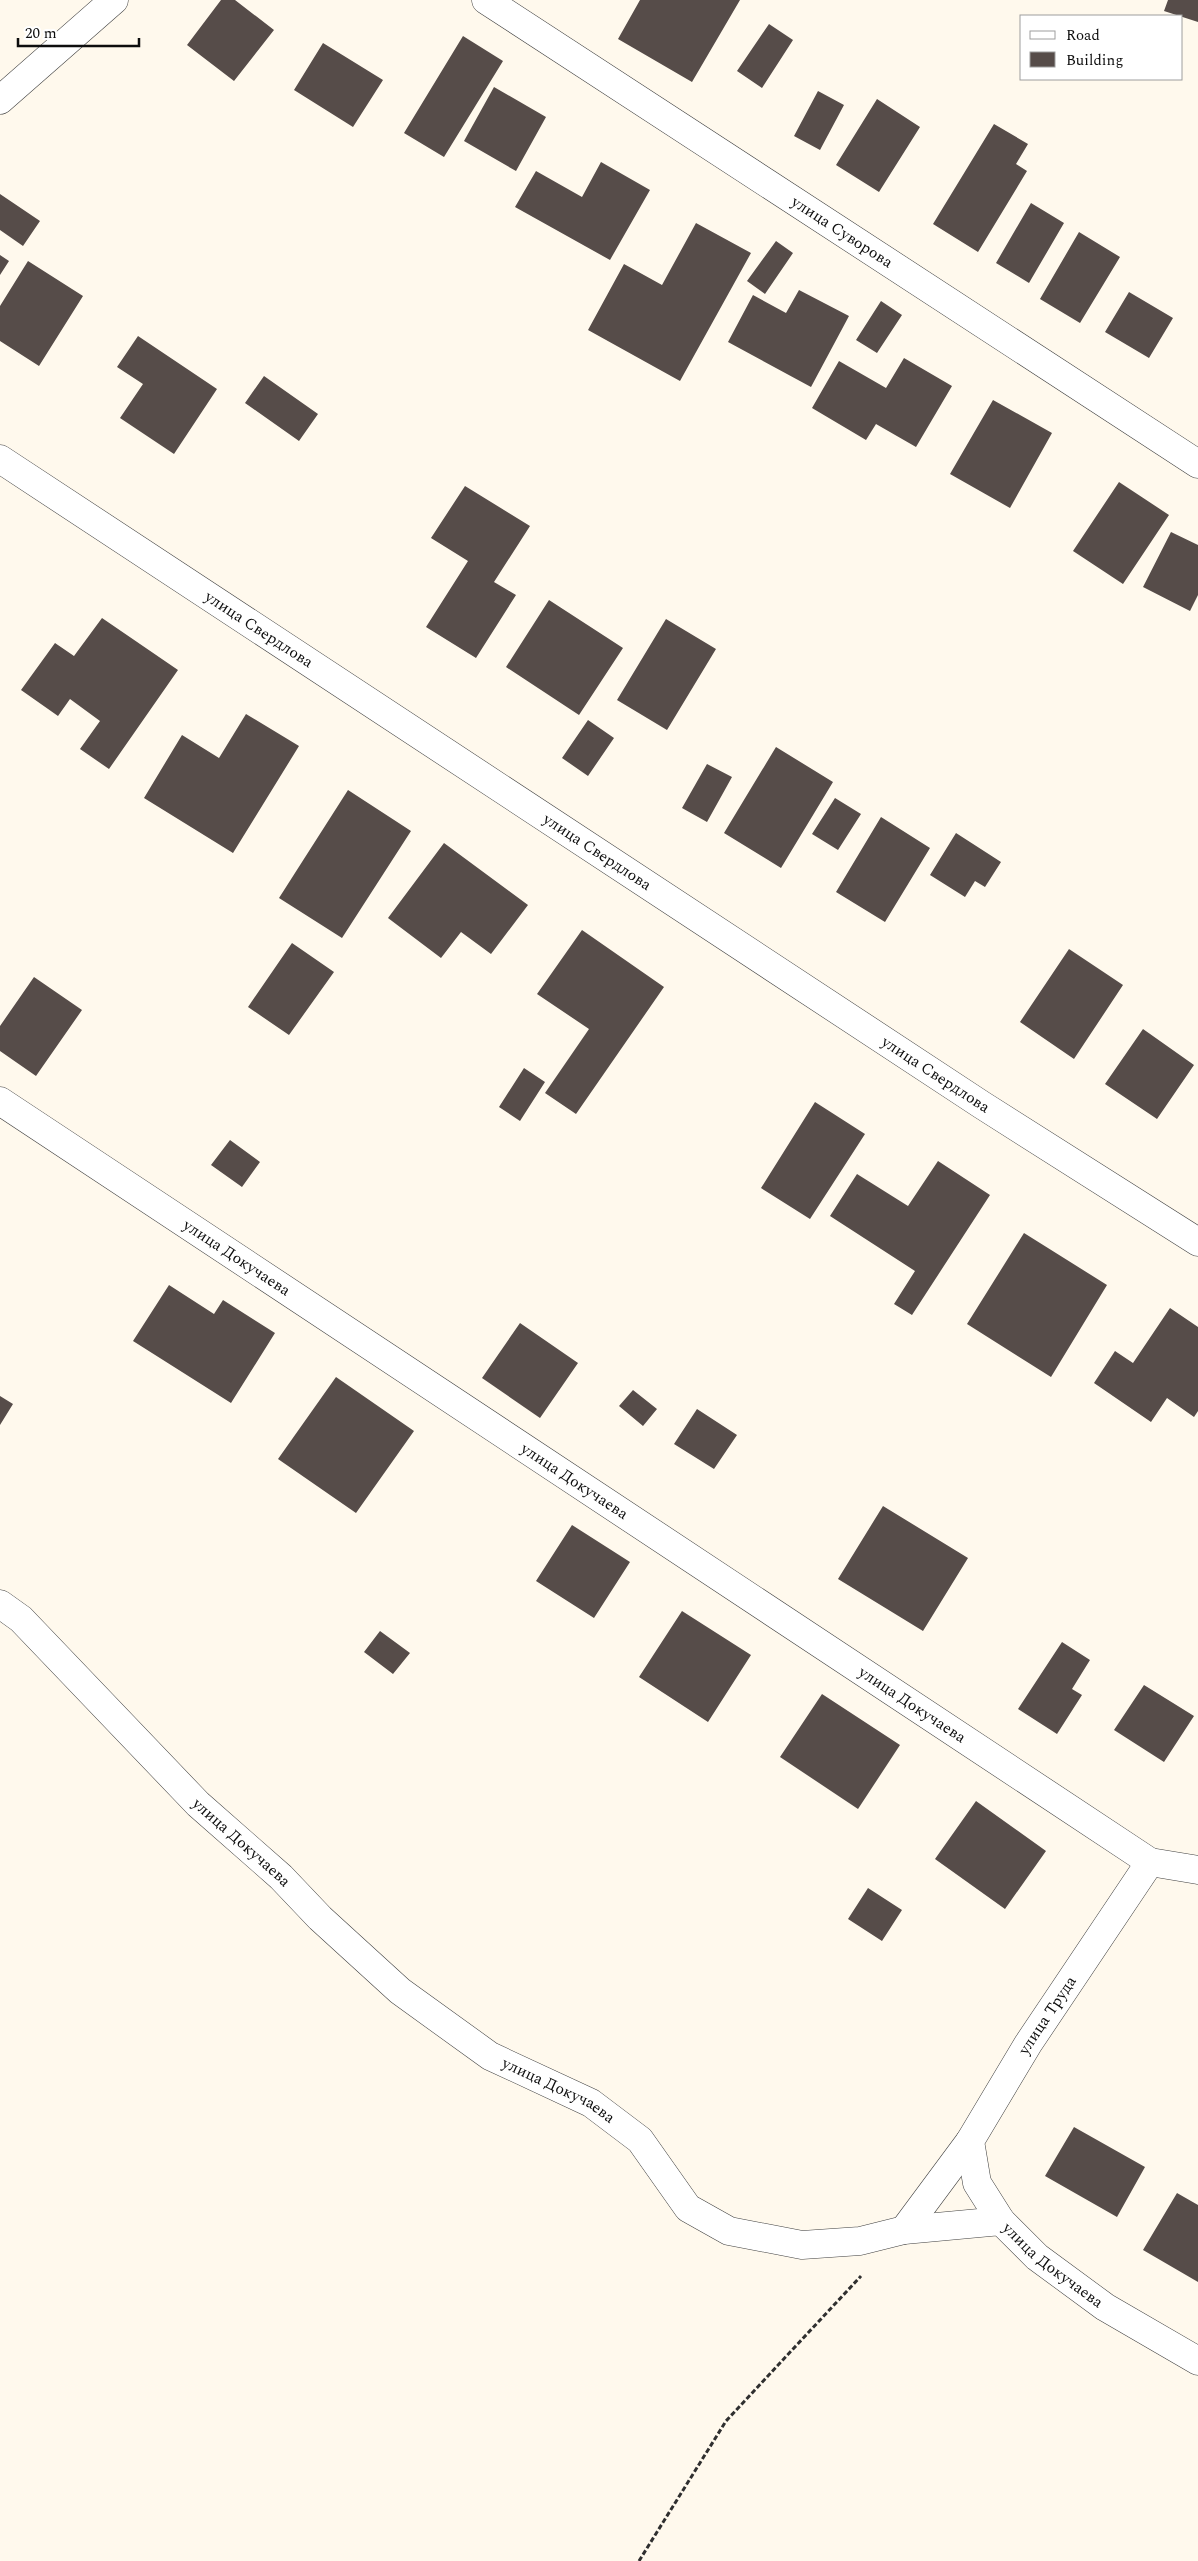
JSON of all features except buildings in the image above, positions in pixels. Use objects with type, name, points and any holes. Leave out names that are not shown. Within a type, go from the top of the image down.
[{"type":"street","points":[[0,100],[114,0]]},
{"type":"street","name":"улица Суворова","points":[[486,0],[1198,464]]},
{"type":"street","name":"улица Свердлова","points":[[0,459],[982,1105],[1198,1242]]},
{"type":"street","name":"улица Докучаева","points":[[0,1101],[1150,1862]]},
{"type":"street","name":"улица Докучаева","points":[[0,1604],[21,1619],[198,1804],[281,1877],[320,1918],[400,1992],[490,2056],[598,2108],[640,2140],[688,2208],[728,2231],[802,2245],[860,2241],[904,2230],[1001,2221],[1037,2257],[1105,2307],[1198,2361]]},
{"type":"street","points":[[1150,1862],[1198,1870]]},
{"type":"street","name":"улица Труда","points":[[904,2230],[970,2141],[1028,2044],[1150,1862]]},
{"type":"street","points":[[970,2141],[977,2183],[1001,2221]]},
{"type":"path","points":[[639,2561],[726,2421],[865,2272]]}]
